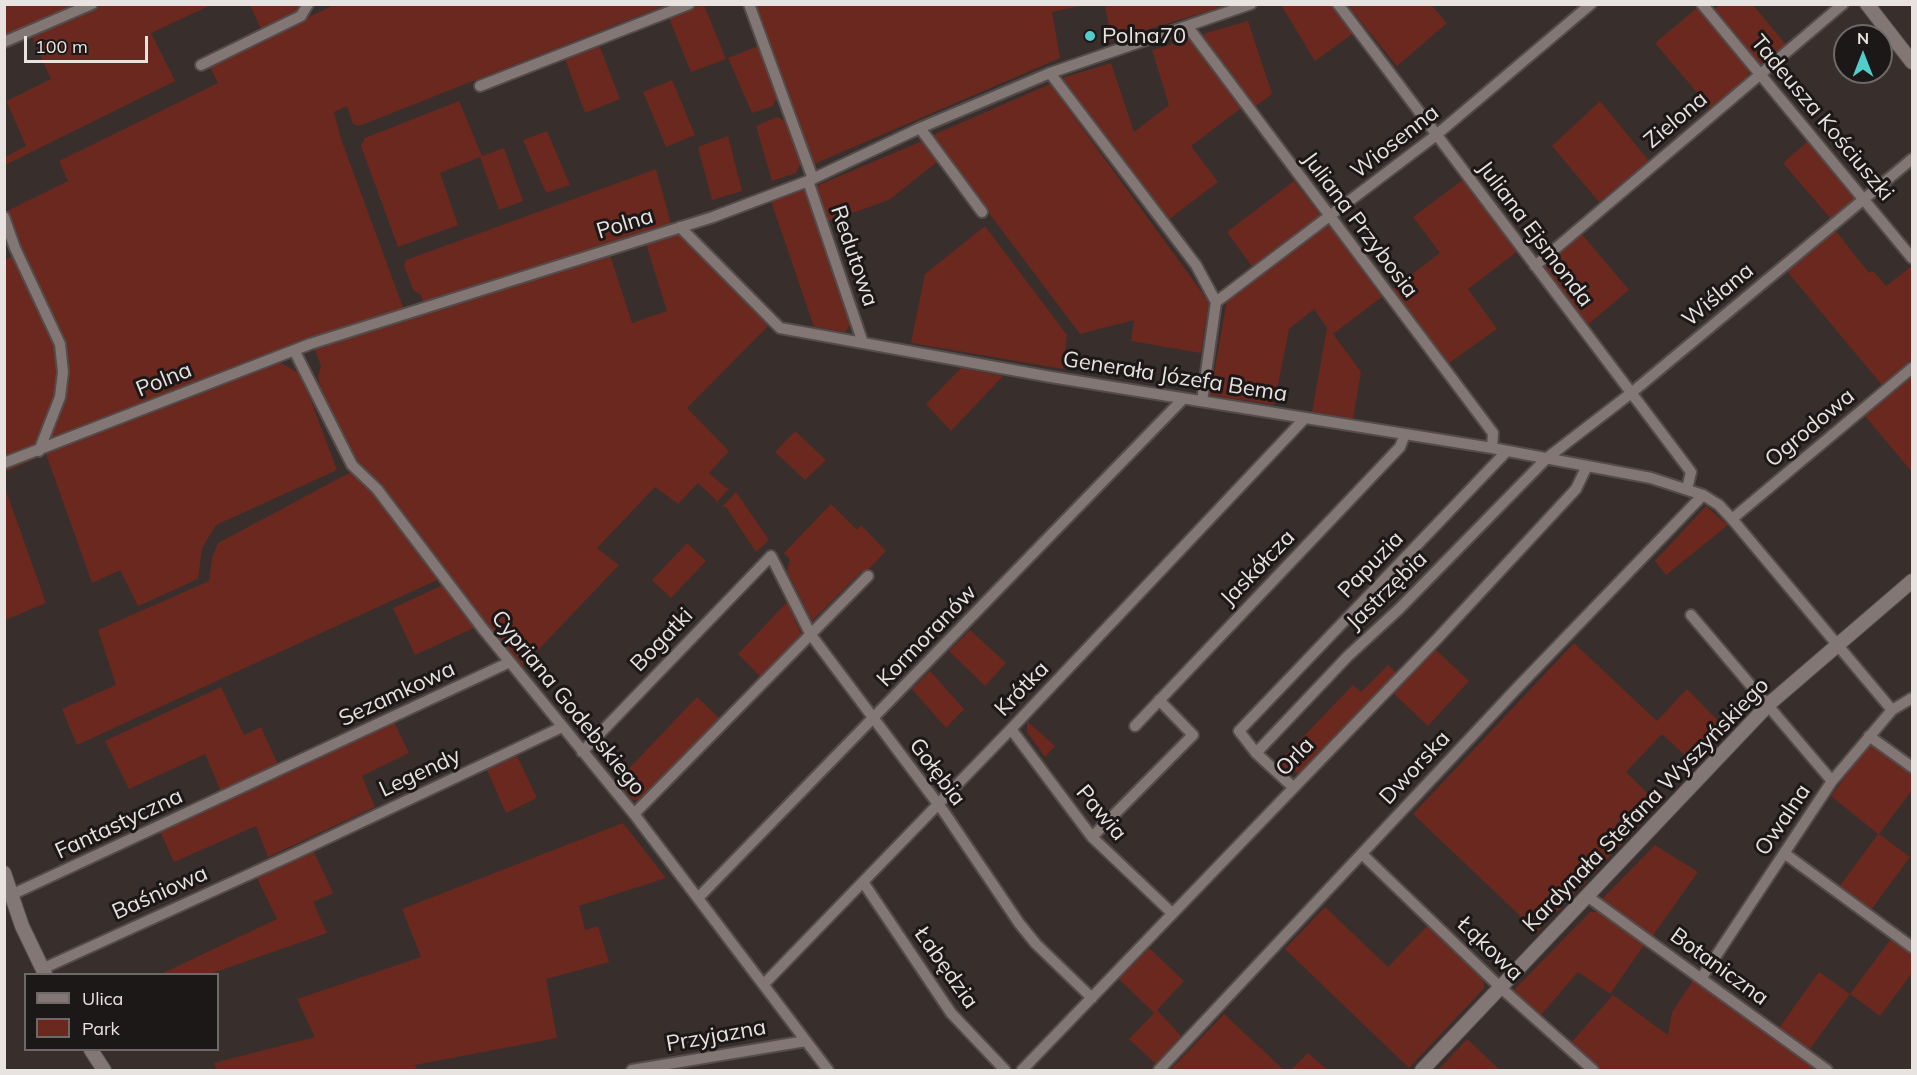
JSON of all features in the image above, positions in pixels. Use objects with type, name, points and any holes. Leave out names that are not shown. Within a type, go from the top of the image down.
[{"type":"main road","points":[[1867,4],[1912,62]]},
{"type":"main road","name":"Kardynała Stefana Wyszyńskiego","points":[[1422,1071],[1768,704],[1836,644],[1912,582]]},
{"type":"main road","points":[[4,873],[44,972]]},
{"type":"main road","points":[[92,1051],[104,1071]]},
{"type":"street","points":[[4,42],[92,4]]},
{"type":"street","points":[[201,65],[302,16],[308,4]]},
{"type":"street","points":[[480,86],[689,4]]},
{"type":"street","name":"Redutowa","points":[[749,4],[811,180],[863,343]]},
{"type":"street","name":"Polna","points":[[4,463],[39,452],[294,351],[680,227],[811,180],[920,128],[1050,72],[1251,4]]},
{"type":"street","name":"Juliana Ejsmonda","points":[[1338,4],[1435,136],[1691,472],[1687,489]]},
{"type":"street","name":"Wiosenna","points":[[1216,302],[1330,218],[1435,136],[1592,4]]},
{"type":"street","name":"Tadeusza Kościuszki","points":[[1702,4],[1866,199],[1912,258]]},
{"type":"street","name":"Zielona","points":[[1535,266],[1843,4]]},
{"type":"street","name":"Juliana Przybosia","points":[[1188,27],[1493,433],[1492,448]]},
{"type":"street","points":[[1050,72],[1196,265],[1216,302],[1202,401]]},
{"type":"street","points":[[920,128],[982,212]]},
{"type":"street","name":"Wiślana","points":[[1546,458],[1630,393],[1912,159]]},
{"type":"street","points":[[4,217],[15,248],[60,344],[63,372],[60,397],[39,452]]},
{"type":"street","name":"Generała Józefa Bema","points":[[680,227],[772,324],[780,328],[1183,399],[1492,448],[1587,466],[1687,489],[1703,495]]},
{"type":"street","name":"Cypriana Godebskiego","points":[[294,351],[352,465],[377,489],[426,557],[634,814],[828,1071]]},
{"type":"street","name":"Ogrodowa","points":[[1732,519],[1912,368]]},
{"type":"street","name":"Kormoranów","points":[[698,898],[1183,399]]},
{"type":"street","name":"Krótka","points":[[764,984],[1011,729],[1305,418]]},
{"type":"street","name":"Jaskółcza","points":[[1135,726],[1400,447],[1405,434]]},
{"type":"street","name":"Papuzia","points":[[1256,753],[1239,731],[1506,452]]},
{"type":"street","name":"Jastrzębia","points":[[1256,753],[1348,656],[1399,609],[1546,458]]},
{"type":"street","name":"Orla","points":[[1022,1071],[1576,489],[1584,477],[1587,466]]},
{"type":"street","points":[[1703,495],[1719,505],[1732,519],[1892,710]]},
{"type":"street","name":"Dworska","points":[[1159,1071],[1703,495]]},
{"type":"street","name":"Gołębia","points":[[771,556],[811,635],[937,804],[1019,923],[1092,998]]},
{"type":"street","name":"Bogatki","points":[[582,752],[771,556]]},
{"type":"street","points":[[634,814],[868,576]]},
{"type":"street","points":[[1691,615],[1832,781]]},
{"type":"street","name":"Sezamkowa","points":[[243,788],[510,662]]},
{"type":"street","name":"Owalna","points":[[1702,977],[1832,781],[1892,710],[1912,698]]},
{"type":"street","points":[[1092,837],[1193,735],[1159,700]]},
{"type":"street","name":"Legendy","points":[[294,854],[562,727]]},
{"type":"street","name":"Pawia","points":[[1011,729],[1092,837],[1172,913]]},
{"type":"street","points":[[1869,736],[1912,767]]},
{"type":"street","points":[[1256,753],[1293,787]]},
{"type":"street","name":"Fantastyczna","points":[[11,895],[243,788]]},
{"type":"street","points":[[1784,853],[1912,947]]},
{"type":"street","name":"Baśniowa","points":[[44,972],[294,854]]},
{"type":"street","name":"Łąkowa","points":[[1362,854],[1500,987],[1593,1071]]},
{"type":"street","name":"Łabędzia","points":[[863,882],[951,1014],[1005,1071]]},
{"type":"street","name":"Botaniczna","points":[[1587,896],[1702,977],[1827,1071]]},
{"type":"street","name":"Przyjazna","points":[[632,1071],[806,1041]]},
{"type":"green space","points":[[5,4],[76,5],[5,37]]},
{"type":"green space","points":[[105,4],[211,5],[151,33],[175,81],[5,165],[5,157],[26,146],[5,98],[7,101],[51,79],[32,37]]},
{"type":"green space","points":[[756,4],[1086,5],[1052,12],[1060,58],[814,164]]},
{"type":"green space","points":[[1105,4],[1227,4],[1227,5],[1111,41]]},
{"type":"green space","points":[[250,5],[303,5],[300,12],[262,31]]},
{"type":"green space","points":[[334,5],[666,5],[359,126],[353,124],[347,106],[334,112],[341,139],[404,310],[278,350],[43,447],[46,453],[277,361],[301,374],[337,470],[216,525],[202,548],[198,579],[138,606],[120,570],[92,583],[46,454],[5,472],[5,260],[20,252],[7,211],[68,181],[59,161],[218,83],[209,65]]},
{"type":"green space","points":[[704,5],[726,59],[691,72],[669,18]]},
{"type":"green space","points":[[1281,5],[1333,5],[1354,33],[1315,61]]},
{"type":"green space","points":[[1347,5],[1431,5],[1447,23],[1397,66]]},
{"type":"green space","points":[[1720,5],[1753,5],[1787,46],[1761,68],[1713,10]]},
{"type":"green space","points":[[1697,8],[1748,67],[1749,78],[1711,109],[1655,43]]},
{"type":"green space","points":[[1248,21],[1272,94],[1253,108],[1203,39],[1203,34]]},
{"type":"green space","points":[[1189,39],[1241,108],[1191,146],[1218,182],[1168,220],[1062,78],[1111,63],[1134,132],[1169,105],[1152,50]]},
{"type":"green space","points":[[599,45],[620,99],[585,113],[565,59]]},
{"type":"green space","points":[[758,46],[777,97],[773,106],[752,113],[728,58]]},
{"type":"green space","points":[[672,80],[695,135],[666,147],[643,92]]},
{"type":"green space","points":[[1050,84],[1209,302],[1201,353],[1131,341],[1134,320],[1080,334],[931,136]]},
{"type":"green space","points":[[459,101],[482,156],[504,148],[523,201],[499,210],[480,157],[440,173],[458,225],[398,247],[361,146],[365,138]]},
{"type":"green space","points":[[1600,101],[1649,161],[1599,202],[1552,146]]},
{"type":"green space","points":[[777,117],[785,121],[801,163],[796,173],[772,181],[756,126]]},
{"type":"green space","points":[[547,131],[570,185],[546,193],[523,140]]},
{"type":"green space","points":[[728,136],[742,191],[712,200],[698,147]]},
{"type":"green space","points":[[922,141],[937,162],[889,200],[827,222],[814,187]]},
{"type":"green space","points":[[1808,141],[1856,198],[1831,219],[1783,163]]},
{"type":"green space","points":[[656,169],[671,224],[424,304],[421,295],[414,291],[404,266],[406,260]]},
{"type":"green space","points":[[1464,179],[1518,251],[1468,289],[1497,329],[1446,365],[1390,291],[1440,253],[1413,217]]},
{"type":"green space","points":[[1294,181],[1322,217],[1253,268],[1227,232]]},
{"type":"green space","points":[[805,189],[852,322],[845,332],[814,327],[771,201]]},
{"type":"green space","points":[[1328,224],[1382,297],[1333,334],[1361,372],[1353,419],[1312,412],[1327,328],[1314,309],[1289,329],[1274,405],[1210,395],[1227,300]]},
{"type":"green space","points":[[985,226],[1067,335],[1063,369],[911,343],[925,274]]},
{"type":"green space","points":[[1835,230],[1869,273],[1873,271],[1886,286],[1912,266],[1912,359],[1882,385],[1786,270]]},
{"type":"green space","points":[[679,233],[768,326],[687,408],[729,451],[709,473],[726,488],[730,487],[716,503],[716,500],[698,483],[678,504],[655,487],[597,548],[619,565],[521,668],[483,623],[370,475],[356,460],[322,393],[318,377],[321,366],[314,347],[610,255],[632,323],[667,311],[646,244]]},
{"type":"green space","points":[[1581,233],[1629,290],[1586,326],[1542,266]]},
{"type":"green space","points":[[961,368],[1003,376],[951,431],[926,404]]},
{"type":"green space","points":[[1912,376],[1912,472],[1865,416]]},
{"type":"green space","points":[[795,431],[826,460],[805,480],[775,452]]},
{"type":"green space","points":[[351,472],[364,482],[439,579],[77,745],[62,709],[116,685],[98,630],[209,581],[212,558],[218,543]]},
{"type":"green space","points":[[5,488],[46,603],[4,620]]},
{"type":"green space","points":[[736,492],[769,540],[756,552],[726,507],[722,507]]},
{"type":"green space","points":[[831,504],[857,530],[861,525],[886,551],[865,573],[861,572],[812,621],[787,571],[790,559],[784,553]]},
{"type":"green space","points":[[1706,506],[1728,525],[1666,575],[1655,561]]},
{"type":"green space","points":[[687,543],[706,561],[671,598],[652,580]]},
{"type":"green space","points":[[443,585],[476,627],[415,655],[393,608]]},
{"type":"green space","points":[[787,602],[802,636],[764,676],[760,676],[738,654]]},
{"type":"green space","points":[[970,630],[1006,663],[985,686],[949,651]]},
{"type":"green space","points":[[1574,643],[1657,721],[1687,689],[1728,731],[1696,766],[1662,734],[1626,772],[1659,805],[1537,932],[1413,814]]},
{"type":"green space","points":[[1435,649],[1469,681],[1428,726],[1392,692]]},
{"type":"green space","points":[[1388,665],[1397,674],[1302,773],[1287,772],[1277,764],[1353,685],[1361,692]]},
{"type":"green space","points":[[930,671],[964,709],[946,728],[912,689]]},
{"type":"green space","points":[[221,687],[244,735],[261,727],[279,767],[222,794],[205,754],[129,789],[105,741]]},
{"type":"green space","points":[[697,697],[719,718],[641,801],[632,800],[618,780]]},
{"type":"green space","points":[[1027,721],[1055,746],[1045,757],[1027,732]]},
{"type":"green space","points":[[394,722],[409,753],[362,776],[375,807],[268,857],[256,826],[174,862],[160,831]]},
{"type":"green space","points":[[1869,744],[1912,774],[1912,790],[1879,834],[1910,857],[1871,910],[1839,887],[1878,834],[1831,796]]},
{"type":"green space","points":[[517,756],[537,798],[506,813],[487,770]]},
{"type":"green space","points":[[623,823],[666,878],[579,906],[585,930],[598,926],[609,962],[546,979],[557,1038],[415,1065],[417,1070],[217,1070],[214,1063],[315,1037],[297,999],[421,957],[402,909]]},
{"type":"green space","points":[[1655,845],[1698,872],[1651,938],[1599,902]]},
{"type":"green space","points":[[313,850],[333,893],[313,902],[327,933],[213,973],[163,973],[277,919],[256,876]]},
{"type":"green space","points":[[1325,907],[1388,967],[1427,926],[1484,980],[1484,988],[1409,1068],[1285,949]]},
{"type":"green space","points":[[1590,912],[1603,912],[1646,942],[1610,994],[1578,972],[1540,1016],[1513,991]]},
{"type":"green space","points":[[1891,939],[1912,954],[1912,973],[1880,1016],[1850,994]]},
{"type":"green space","points":[[1149,948],[1184,981],[1157,1010],[1181,1036],[1156,1064],[1129,1039],[1154,1013],[1119,979]]},
{"type":"green space","points":[[1819,972],[1850,994],[1809,1050],[1779,1028]]},
{"type":"green space","points":[[1690,973],[1820,1070],[1599,1070],[1570,1044],[1613,995],[1668,1035],[1672,1012],[1692,982]]},
{"type":"green space","points":[[1224,1014],[1284,1070],[1170,1070]]},
{"type":"green space","points":[[1467,1039],[1500,1070],[1438,1070]]},
{"type":"green space","points":[[1308,1053],[1327,1070],[1291,1070]]},
{"type":"place","name":"Polna70","points":[[1090,36]]}]
